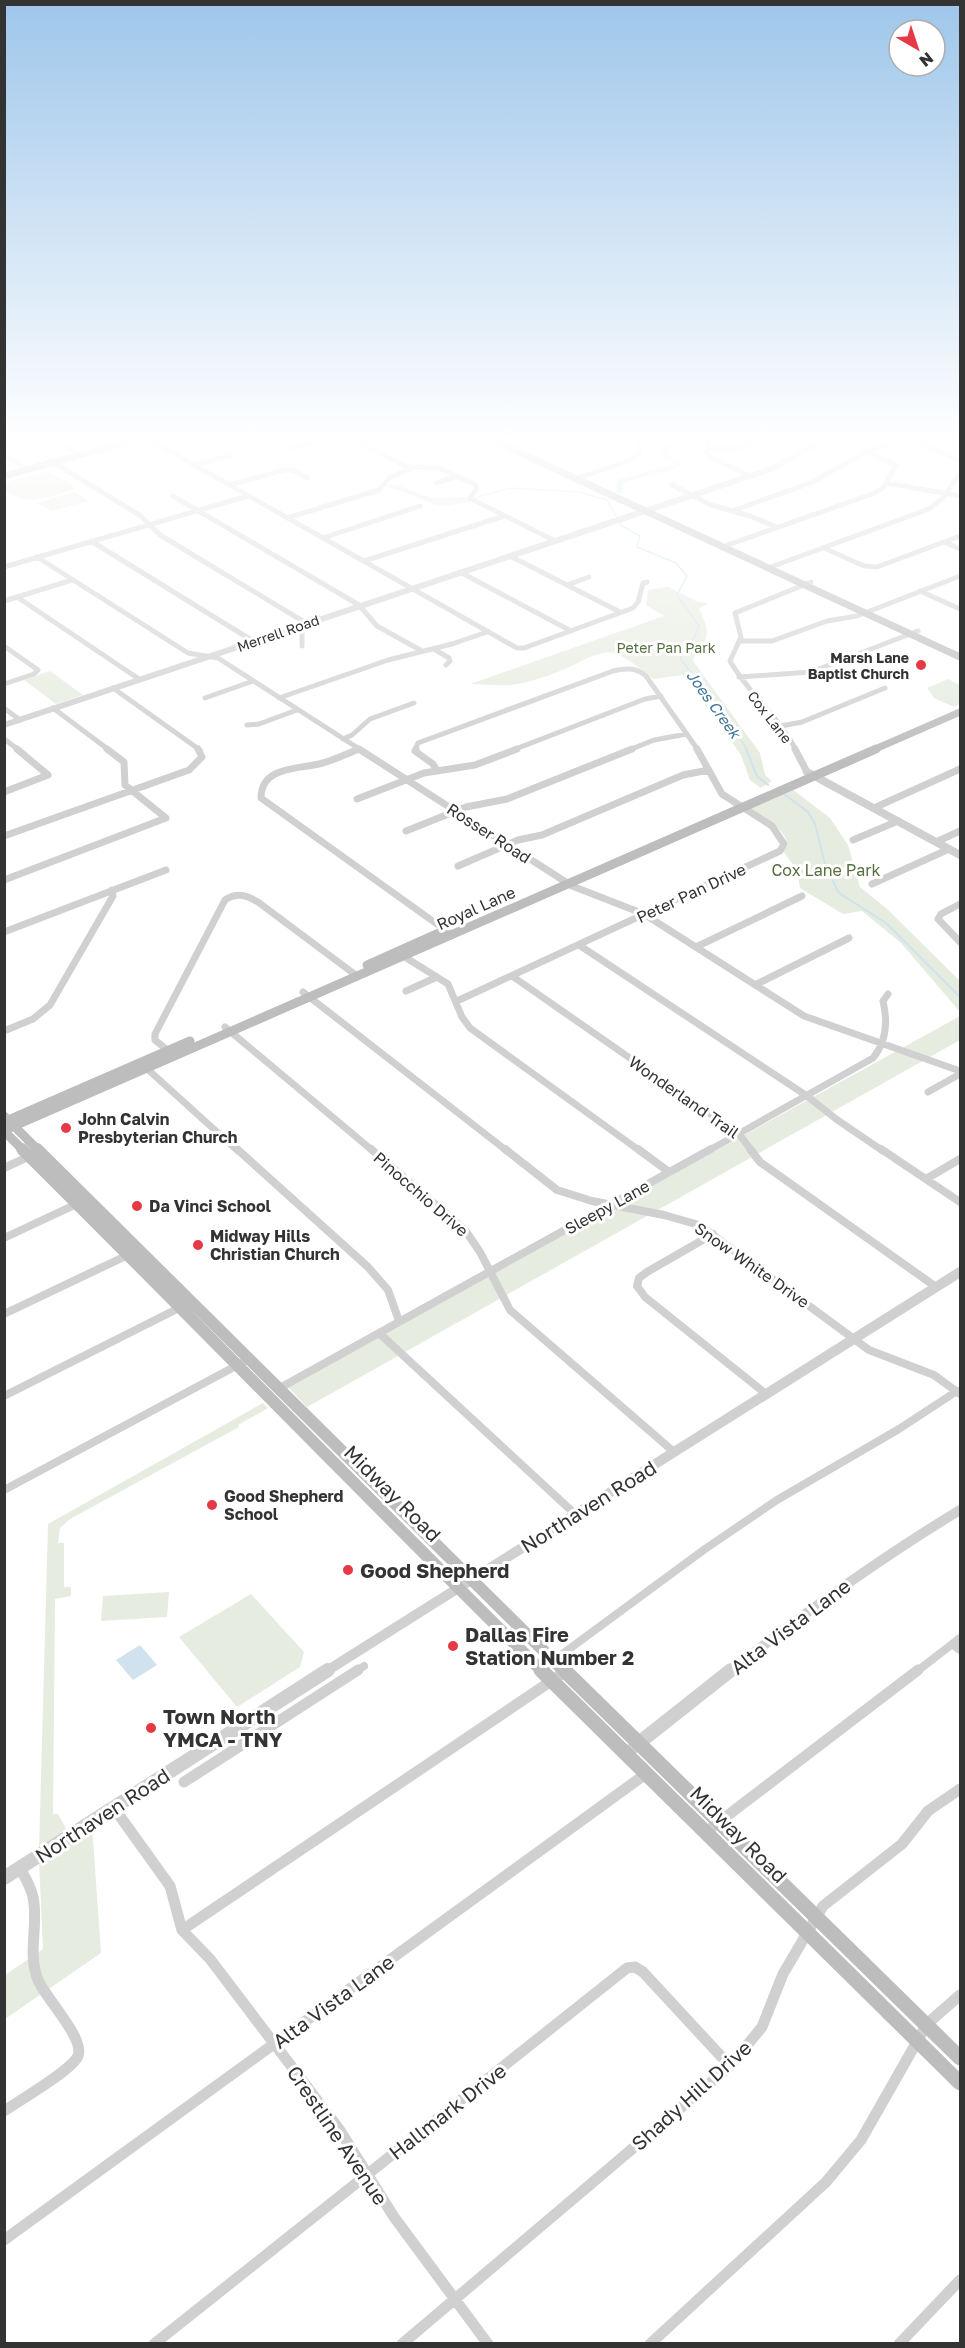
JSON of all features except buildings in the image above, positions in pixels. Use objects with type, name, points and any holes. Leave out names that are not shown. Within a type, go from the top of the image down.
[{"type":"main road","points":[[735,551],[915,633],[960,651]]},
{"type":"main road","points":[[947,647],[960,657]]},
{"type":"main road","name":"Royal Lane","points":[[7,1125],[946,715],[960,706]]},
{"type":"main road","name":"Royal Lane","points":[[946,715],[960,712]]},
{"type":"main road","name":"Midway Road","points":[[7,1125],[40,1152],[82,1202]]},
{"type":"main road","name":"Midway Road","points":[[7,1125],[29,1156],[82,1202],[134,1252],[243,1362],[458,1587],[960,2083]]},
{"type":"main road","name":"Midway Road","points":[[243,1362],[278,1389],[960,2058]]},
{"type":"street","points":[[4,567],[58,551]]},
{"type":"street","points":[[106,551],[253,641]]},
{"type":"street","points":[[186,551],[306,623]]},
{"type":"street","points":[[267,551],[359,605],[378,626],[422,651]]},
{"type":"street","points":[[345,551],[517,648],[524,648],[637,605],[639,591],[643,583],[647,582]]},
{"type":"street","points":[[364,561],[396,551]]},
{"type":"street","name":"Merrell Road","points":[[4,725],[526,551]]},
{"type":"street","points":[[771,567],[817,551]]},
{"type":"street","points":[[830,551],[864,566],[873,567],[920,551]]},
{"type":"street","points":[[510,556],[621,612]]},
{"type":"street","name":"Rosser Road","points":[[37,557],[188,653],[218,658],[565,882],[644,914],[819,1023],[960,1072]]},
{"type":"street","points":[[460,572],[571,631]]},
{"type":"street","points":[[741,641],[772,641],[827,621],[869,611],[960,576]]},
{"type":"street","points":[[567,585],[589,577]]},
{"type":"street","points":[[4,601],[72,580]]},
{"type":"street","name":"Cox Lane","points":[[808,584],[735,612],[734,616],[741,629],[741,641],[730,661],[739,677],[781,726],[811,774]]},
{"type":"street","points":[[920,591],[960,609]]},
{"type":"street","points":[[17,597],[139,679]]},
{"type":"street","points":[[298,626],[302,630],[302,646]]},
{"type":"street","points":[[279,698],[388,660],[434,649],[487,632]]},
{"type":"street","points":[[739,677],[812,672],[915,633]]},
{"type":"street","points":[[4,646],[38,670],[34,674],[4,684]]},
{"type":"street","points":[[434,649],[449,658],[450,661],[446,665]]},
{"type":"street","name":"Peter Pan Drive","points":[[437,771],[433,764],[416,751],[418,743],[613,671],[628,668],[644,672],[687,734],[722,794],[772,825],[784,841],[782,848],[457,1001]]},
{"type":"street","points":[[206,698],[254,681]]},
{"type":"street","points":[[4,836],[189,770],[197,764],[202,752],[113,688]]},
{"type":"street","points":[[781,726],[802,722],[885,688]]},
{"type":"street","points":[[357,799],[437,771],[475,765],[645,699],[661,696]]},
{"type":"street","points":[[343,739],[356,733],[361,724],[368,720],[414,703]]},
{"type":"street","points":[[4,708],[20,720]]},
{"type":"street","points":[[4,880],[166,818],[123,781],[124,762],[53,708]]},
{"type":"street","points":[[247,725],[259,724],[297,710]]},
{"type":"street","points":[[406,831],[455,811],[507,799],[654,740],[687,734]]},
{"type":"street","points":[[4,739],[47,772],[45,778],[4,792]]},
{"type":"street","points":[[359,749],[322,763],[289,768],[271,775],[261,788],[261,798],[449,932]]},
{"type":"street","points":[[874,808],[960,769]]},
{"type":"street","points":[[458,866],[507,845],[542,835],[683,775],[709,770]]},
{"type":"street","points":[[811,774],[960,855]]},
{"type":"street","points":[[853,840],[898,821]]},
{"type":"street","points":[[936,842],[960,831]]},
{"type":"street","points":[[872,884],[949,849]]},
{"type":"street","points":[[4,932],[166,870]]},
{"type":"street","points":[[4,1031],[33,1019],[50,1005],[113,896],[112,890]]},
{"type":"street","points":[[171,1054],[155,1040],[155,1034],[225,900],[235,894],[244,894],[258,902],[354,974]]},
{"type":"street","points":[[696,947],[802,896]]},
{"type":"street","points":[[960,904],[941,914],[938,919],[960,942]]},
{"type":"street","points":[[755,985],[849,938]]},
{"type":"street","points":[[579,945],[807,1096],[836,1119],[960,1202]]},
{"type":"street","points":[[400,954],[448,984],[462,1017],[470,1028],[669,1172]]},
{"type":"street","name":"Wonderland Trail","points":[[512,976],[739,1134],[760,1162],[936,1287]]},
{"type":"street","points":[[406,991],[437,977]]},
{"type":"street","name":"Snow White Drive","points":[[306,994],[545,1183],[572,1197],[609,1206],[681,1218],[699,1225],[854,1339],[883,1357],[934,1375],[959,1393]]},
{"type":"street","points":[[881,1044],[887,1029],[883,1001],[888,994]]},
{"type":"street","name":"Pinocchio Drive","points":[[228,1029],[454,1219],[476,1243],[510,1310],[674,1452]]},
{"type":"street","name":"Sleepy Lane","points":[[278,1389],[873,1059],[881,1044]]},
{"type":"street","points":[[144,1066],[369,1267],[388,1290],[399,1321]]},
{"type":"street","points":[[928,1092],[960,1072]]},
{"type":"street","points":[[4,1168],[40,1152]]},
{"type":"street","points":[[926,1179],[960,1160]]},
{"type":"street","points":[[4,1238],[82,1202]]},
{"type":"street","points":[[713,1234],[647,1272],[639,1278],[637,1286],[645,1297],[766,1394]]},
{"type":"street","points":[[4,1314],[134,1252]]},
{"type":"street","name":"Northaven Road","points":[[4,1878],[471,1578],[936,1287],[958,1276]]},
{"type":"street","points":[[4,1396],[186,1304]]},
{"type":"street","points":[[379,1332],[575,1514]]},
{"type":"street","points":[[4,1490],[243,1362]]},
{"type":"street","points":[[542,1669],[705,1549],[777,1500],[959,1393]]},
{"type":"street","name":"Alta Vista Lane","points":[[626,1752],[806,1611],[891,1552],[960,1510]]},
{"type":"street","points":[[706,1832],[958,1644]]},
{"type":"street","points":[[184,1782],[364,1666]]},
{"type":"street","points":[[182,1930],[566,1671]]},
{"type":"street","points":[[318,1677],[329,1689]]},
{"type":"street","points":[[202,1752],[212,1764]]},
{"type":"street","name":"Alta Vista Lane","points":[[4,2240],[661,1763]]},
{"type":"street","name":"Shady Hill Drive","points":[[402,2343],[730,2066],[762,2027],[783,1974],[823,1906],[902,1844],[928,1811],[960,1788]]},
{"type":"street","name":"Crestline Avenue","points":[[114,1808],[170,1886],[182,1930],[210,1959],[339,2129],[394,2217],[488,2343]]},
{"type":"street","points":[[4,2111],[70,2066],[77,2059],[80,2048],[77,2039],[39,1983],[34,1970],[35,1899],[30,1883],[20,1868]]},
{"type":"street","name":"Hallmark Drive","points":[[154,2343],[627,1968],[635,1967],[642,1972],[730,2066]]},
{"type":"street","points":[[650,2343],[826,2182],[861,2140],[927,2024],[960,1995]]},
{"type":"street","points":[[899,2343],[960,2280]]},
{"type":"green space","name":"Peter Pan Park","points":[[668,587],[696,601],[708,604],[699,608],[706,626],[706,636],[693,661],[760,753],[765,775],[772,781],[761,788],[750,780],[741,755],[683,675],[653,679],[624,657],[609,652],[594,655],[567,668],[523,683],[470,684],[664,616],[646,605],[648,590]]},
{"type":"green space","points":[[50,671],[83,695],[56,704],[24,680]]},
{"type":"green space","points":[[948,679],[960,685],[960,704],[954,707],[934,698],[927,688]]},
{"type":"green space","name":"Cox Lane Park","points":[[792,789],[830,818],[848,845],[860,887],[886,908],[960,981],[960,1012],[901,943],[862,911],[843,914],[800,888],[797,870],[783,851],[788,845],[786,838],[778,828],[750,809]]},
{"type":"green space","points":[[960,1016],[960,1040],[307,1407],[288,1387]]},
{"type":"green space","points":[[263,1403],[268,1408],[238,1425],[239,1427],[70,1519],[60,1528],[58,1543],[64,1543],[64,1587],[71,1587],[71,1596],[55,1599],[53,1814],[58,1814],[68,1832],[39,1851],[48,1524]]},
{"type":"green space","points":[[169,1592],[167,1617],[101,1621],[103,1596]]},
{"type":"green space","points":[[251,1594],[304,1652],[300,1667],[237,1707],[179,1637]]},
{"type":"green space","points":[[92,1826],[101,1953],[5,2019],[5,1975],[43,1949],[39,1860]]},
{"type":"water","points":[[140,1645],[157,1665],[133,1680],[116,1660]]},
{"type":"waterway","name":"Joes Creek","points":[[646,551],[676,563],[687,576],[677,595],[699,626],[694,638],[680,658],[736,731],[747,750]]},
{"type":"waterway","name":"Joes Creek","points":[[746,749],[757,776],[768,785]]},
{"type":"waterway","name":"Joes Creek","points":[[784,794],[808,812],[815,824],[826,868],[839,893],[886,923],[960,997]]},
{"type":"place","name":"Marsh Lane Baptist Church","points":[[921,665]]},
{"type":"place","name":"John Calvin Presbyterian Church","points":[[66,1128]]},
{"type":"place","name":"Da Vinci School","points":[[137,1206]]},
{"type":"place","name":"Midway Hills Christian Church","points":[[198,1245]]},
{"type":"place","name":"Good Shepherd School","points":[[212,1505]]},
{"type":"place","name":"Good Shepherd","points":[[348,1570]]},
{"type":"place","name":"Dallas Fire Station Number 2","points":[[453,1646]]},
{"type":"place","name":"Town North YMCA - TNY","points":[[151,1728]]}]
